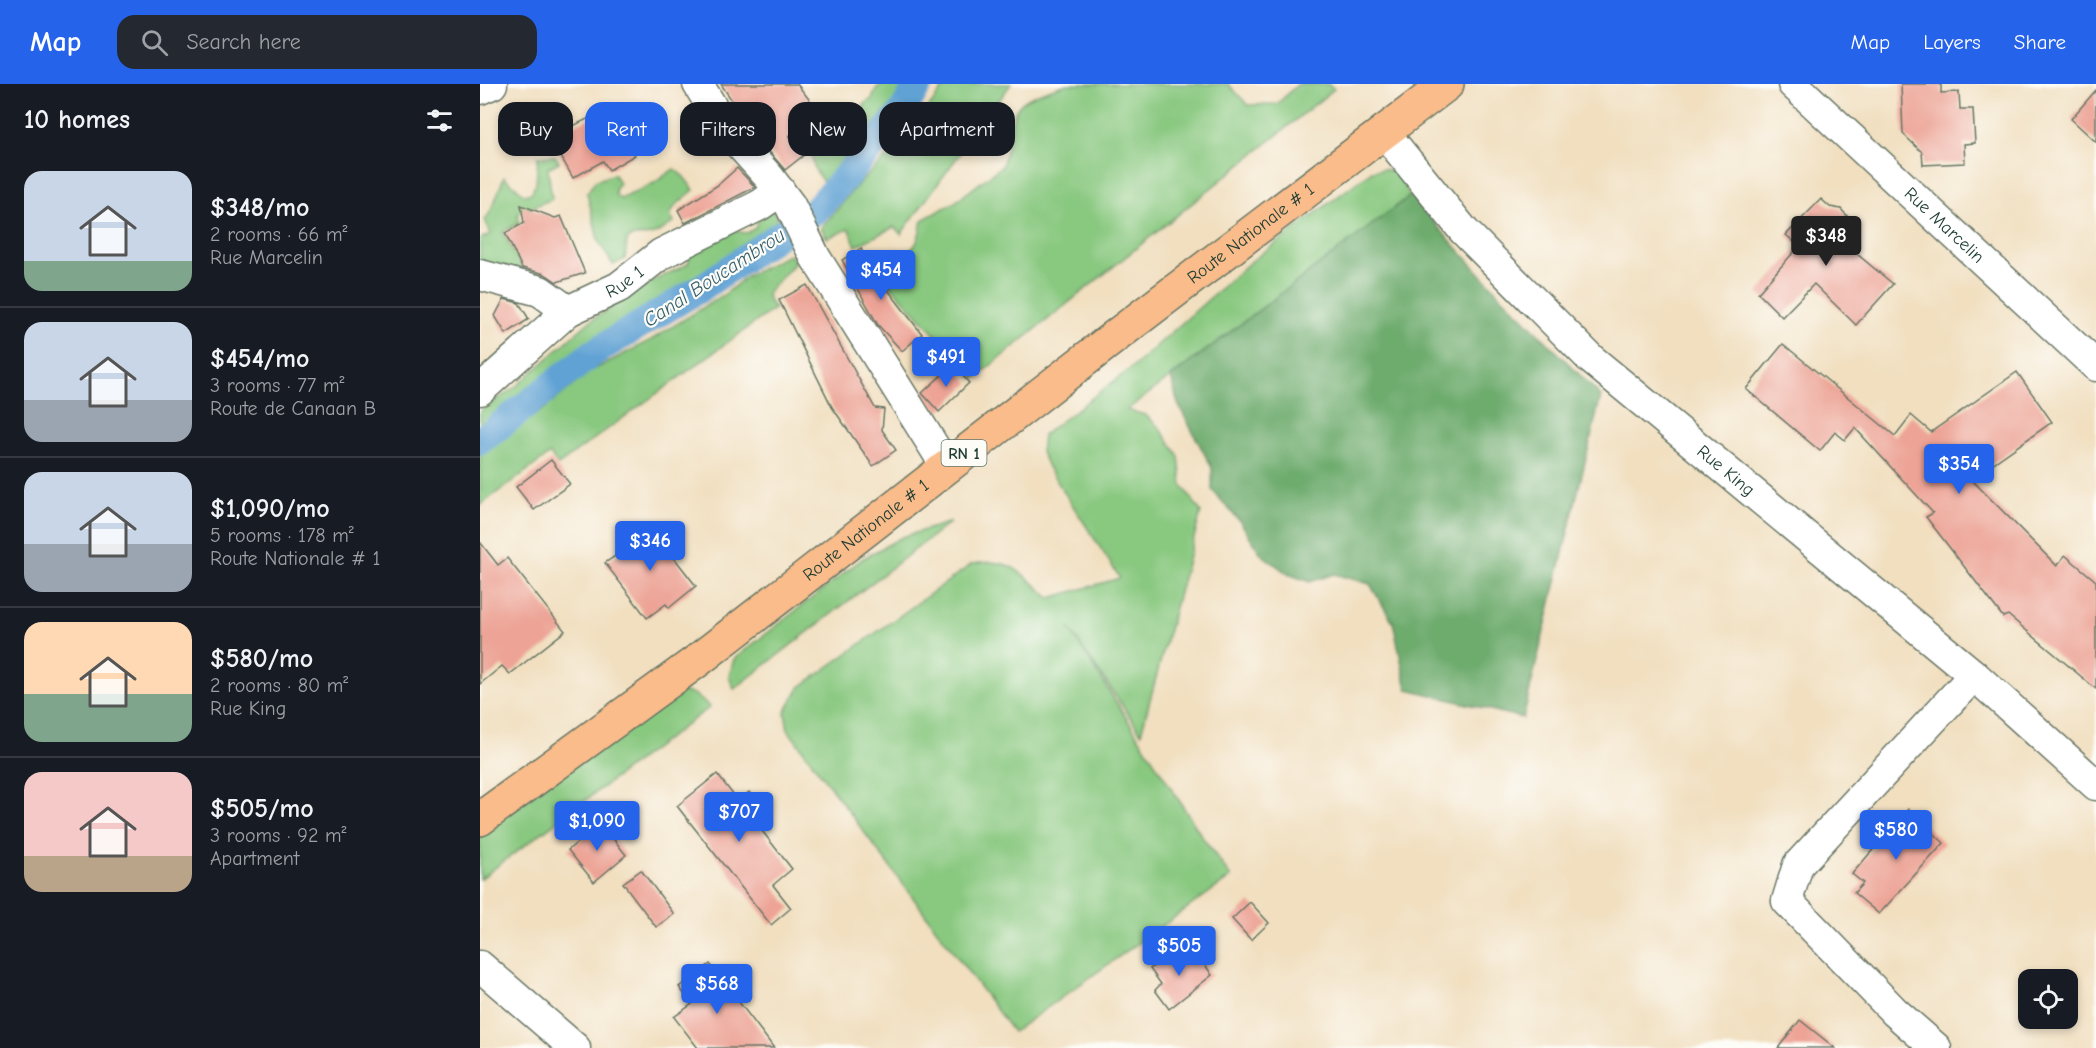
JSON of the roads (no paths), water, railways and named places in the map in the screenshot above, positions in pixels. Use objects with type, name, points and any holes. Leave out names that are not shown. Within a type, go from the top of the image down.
[{"type":"main road","name":"Route Nationale # 1","points":[[480,819],[697,660],[946,466],[1447,84]]},
{"type":"street","points":[[480,89],[492,84]]},
{"type":"street","points":[[698,84],[724,127],[785,198],[815,257],[946,466]]},
{"type":"street","name":"Rue Marcelin","points":[[1793,84],[2096,366]]},
{"type":"street","name":"Rue King","points":[[1383,131],[1464,231],[1591,359],[1974,675],[2096,785]]},
{"type":"street","name":"Rue 1","points":[[480,390],[568,311],[620,287],[661,254],[760,205],[785,198]]},
{"type":"street","points":[[480,275],[540,291],[568,311]]},
{"type":"street","points":[[1936,1048],[1895,1012],[1787,901],[1798,865],[1974,675]]},
{"type":"street","points":[[480,966],[575,1048]]},
{"type":"waterway","name":"Canal Boucambrou","points":[[480,441],[593,353],[698,290],[816,210],[900,115],[919,84]]}]
